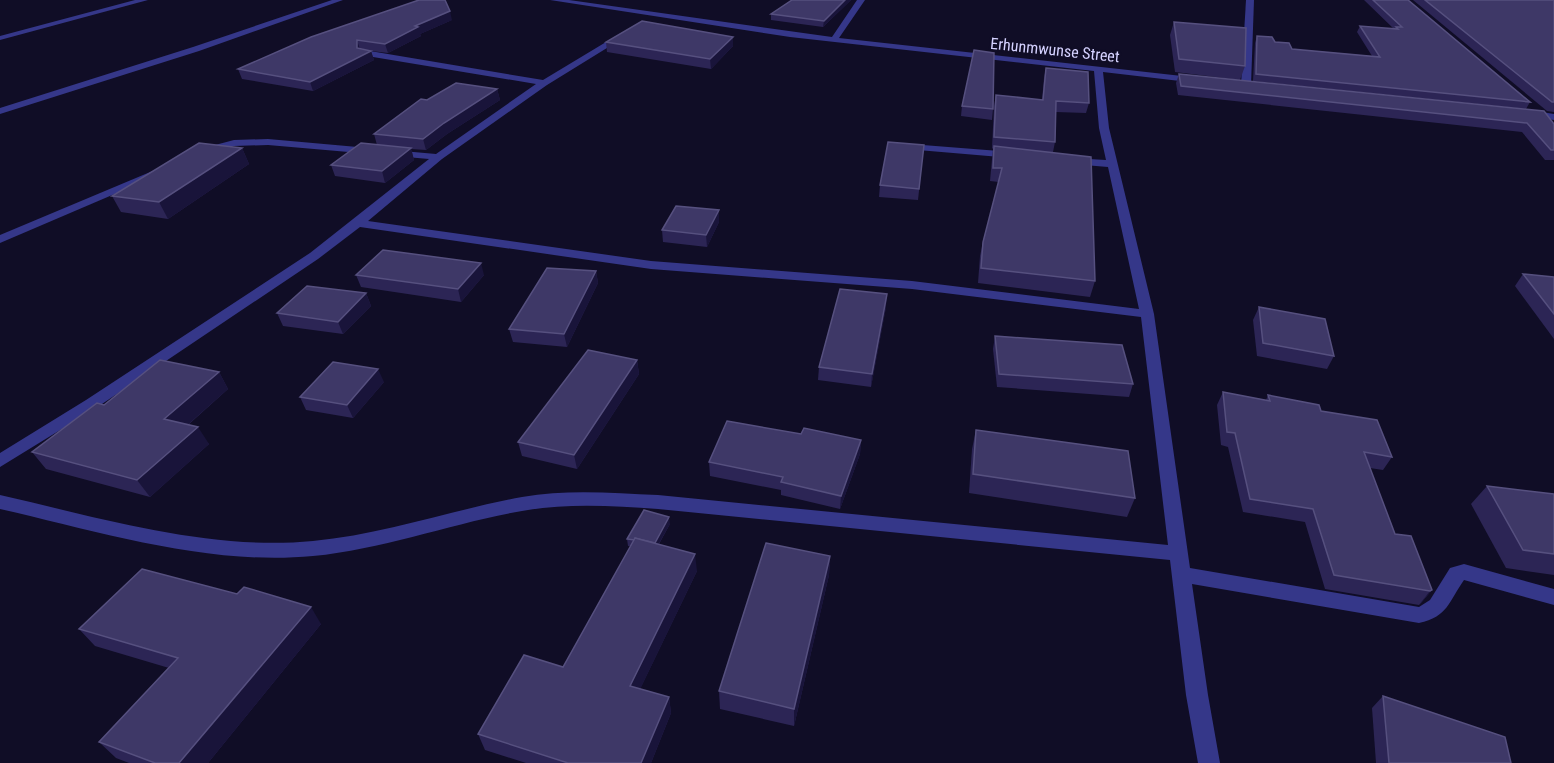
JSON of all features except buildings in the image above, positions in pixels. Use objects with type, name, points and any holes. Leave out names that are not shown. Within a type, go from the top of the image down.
[{"type":"street","points":[[0,38],[144,0]]},
{"type":"street","points":[[0,111],[339,0]]},
{"type":"street","name":"Erhunmwunse Street","points":[[554,0],[834,40],[1212,81]]},
{"type":"street","points":[[601,7],[615,0]]},
{"type":"street","points":[[834,40],[861,0]]},
{"type":"street","points":[[1246,85],[1250,0]]},
{"type":"street","points":[[0,461],[92,404],[314,256],[358,224],[438,157],[544,83],[654,16]]},
{"type":"street","points":[[364,53],[544,83]]},
{"type":"street","points":[[1098,70],[1104,128],[1147,314],[1178,553],[1209,763]]},
{"type":"street","points":[[1234,84],[1257,86]]},
{"type":"street","points":[[1524,99],[1542,115],[1554,130]]},
{"type":"street","points":[[1519,112],[1554,117]]},
{"type":"street","points":[[190,158],[211,148],[234,143],[268,142],[438,157]]},
{"type":"street","points":[[910,147],[1029,157]]},
{"type":"street","points":[[1065,160],[1113,164]]},
{"type":"street","points":[[0,239],[169,167]]},
{"type":"street","points":[[358,224],[651,265],[912,285],[1147,314]]},
{"type":"street","points":[[0,502],[180,541],[282,550],[342,544],[524,504],[578,498],[658,502],[1178,553]]},
{"type":"street","points":[[1181,574],[1419,615],[1429,614],[1436,610],[1457,574],[1464,572],[1554,597]]}]
